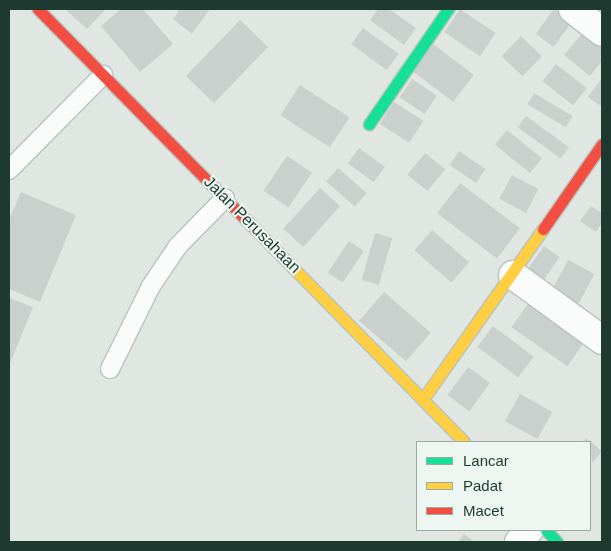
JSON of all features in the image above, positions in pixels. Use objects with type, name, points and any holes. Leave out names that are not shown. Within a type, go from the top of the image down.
[{"type":"main road","name":"Jalan Perusahaan","points":[[38,9],[463,441]]},
{"type":"main road","points":[[369,124],[448,9]]},
{"type":"main road","points":[[423,399],[513,274],[602,144]]},
{"type":"main road","points":[[547,531],[557,542]]},
{"type":"street","points":[[573,9],[602,32]]},
{"type":"street","points":[[513,274],[602,340]]},
{"type":"street","points":[[519,542],[527,531]]},
{"type":"lane","points":[[9,170],[103,74]]},
{"type":"lane","points":[[110,368],[151,286],[178,246],[225,198]]},
{"type":"building","points":[[65,9],[106,9],[87,29]]},
{"type":"building","points":[[121,9],[143,9],[173,44],[140,72],[101,26]]},
{"type":"building","points":[[180,9],[210,9],[192,34],[173,19]]},
{"type":"building","points":[[378,9],[389,9],[416,28],[404,45],[370,20]]},
{"type":"building","points":[[460,9],[496,33],[480,56],[444,32]]},
{"type":"building","points":[[554,9],[572,22],[554,47],[536,34]]},
{"type":"building","points":[[240,20],[268,47],[214,103],[186,76]]},
{"type":"building","points":[[363,28],[399,54],[387,70],[351,44]]},
{"type":"building","points":[[585,30],[602,44],[602,61],[590,76],[564,55]]},
{"type":"building","points":[[521,36],[542,56],[522,76],[502,56]]},
{"type":"building","points":[[433,44],[474,75],[453,102],[413,71]]},
{"type":"building","points":[[556,64],[587,88],[573,105],[542,81]]},
{"type":"building","points":[[602,78],[602,107],[588,97]]},
{"type":"building","points":[[412,79],[437,96],[425,114],[400,97]]},
{"type":"building","points":[[300,85],[349,117],[330,147],[280,115]]},
{"type":"building","points":[[534,93],[573,116],[566,127],[527,104]]},
{"type":"building","points":[[394,102],[423,121],[409,143],[380,124]]},
{"type":"building","points":[[526,116],[569,147],[561,158],[518,127]]},
{"type":"building","points":[[507,130],[542,158],[530,173],[495,145]]},
{"type":"building","points":[[359,148],[385,167],[374,182],[348,163]]},
{"type":"building","points":[[459,151],[486,169],[476,183],[449,165]]},
{"type":"building","points":[[425,153],[445,169],[428,191],[407,175]]},
{"type":"building","points":[[287,156],[312,173],[288,208],[264,191]]},
{"type":"building","points":[[338,168],[367,193],[355,207],[326,182]]},
{"type":"building","points":[[512,175],[538,189],[526,213],[499,199]]},
{"type":"building","points":[[460,183],[520,228],[497,258],[437,213]]},
{"type":"building","points":[[320,188],[340,206],[303,247],[283,229]]},
{"type":"building","points":[[21,192],[76,215],[40,302],[9,289],[9,220]]},
{"type":"building","points":[[591,206],[602,213],[602,223],[596,232],[580,221]]},
{"type":"building","points":[[432,230],[469,262],[451,283],[414,250]]},
{"type":"building","points":[[375,233],[392,238],[379,285],[361,280]]},
{"type":"building","points":[[349,241],[364,251],[343,283],[328,273]]},
{"type":"building","points":[[544,246],[560,257],[541,284],[525,273]]},
{"type":"building","points":[[568,260],[594,274],[578,306],[551,292]]},
{"type":"building","points":[[384,292],[431,333],[406,361],[359,321]]},
{"type":"building","points":[[9,298],[33,307],[9,366]]},
{"type":"building","points":[[530,301],[586,340],[567,366],[512,327]]},
{"type":"building","points":[[493,326],[534,357],[518,377],[477,347]]},
{"type":"building","points":[[468,367],[490,383],[469,411],[447,395]]},
{"type":"building","points":[[520,394],[552,412],[537,439],[505,421]]},
{"type":"building","points":[[591,442],[602,451],[592,463],[591,452]]},
{"type":"building","points":[[464,534],[474,542],[458,542]]},
{"type":"traffic: fast","points":[[369,124],[448,9]]},
{"type":"traffic: fast","points":[[547,531],[557,542]]},
{"type":"traffic: slow","points":[[255,229],[463,441]]},
{"type":"traffic: slow","points":[[423,399],[543,229]]},
{"type":"traffic: jam","points":[[38,9],[255,229]]},
{"type":"traffic: jam","points":[[543,229],[602,144]]}]
